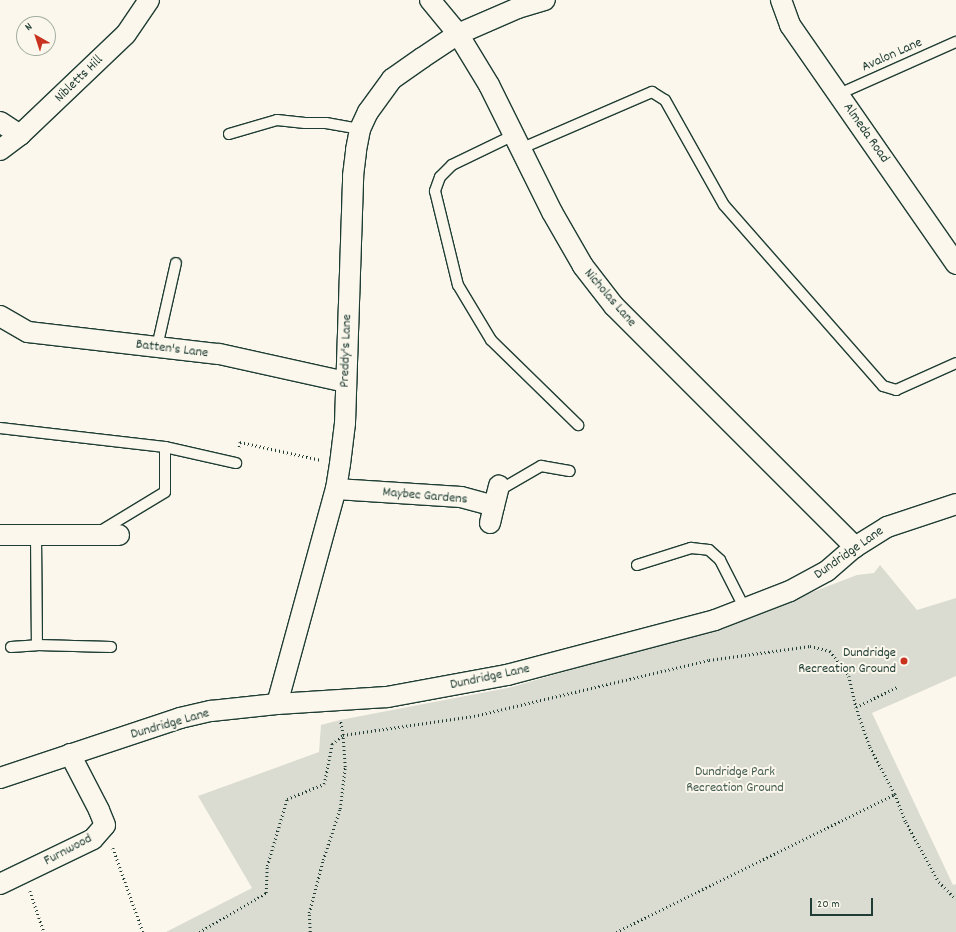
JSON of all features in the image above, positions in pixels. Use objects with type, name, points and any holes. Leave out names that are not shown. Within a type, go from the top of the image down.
[{"type":"street","name":"Nibletts Hill","points":[[0,150],[20,135],[126,34],[149,0]]},
{"type":"street","name":"Nicholas Lane","points":[[430,0],[458,34],[489,85],[552,212],[583,266],[614,306],[855,547]]},
{"type":"street","name":"Preddy's Lane","points":[[277,704],[336,489],[340,464],[344,423],[353,176],[360,129],[368,112],[392,80],[458,34],[518,8],[545,0]]},
{"type":"street","name":"Almeda Road","points":[[781,0],[790,25],[956,264]]},
{"type":"street","points":[[0,122],[20,135]]},
{"type":"street","name":"Batten's Lane","points":[[0,316],[28,332],[219,354],[345,382]]},
{"type":"street","name":"Maybec Gardens","points":[[336,489],[461,497],[495,501]]},
{"type":"street","name":"Dundridge Lane","points":[[0,778],[180,718],[211,711],[277,704],[387,697],[507,675],[715,620],[790,591],[827,571],[855,547],[887,527],[956,504]]},
{"type":"street","points":[[0,535],[119,535]]},
{"type":"street","name":"Furnwood","points":[[0,884],[93,839],[105,824],[70,754]]},
{"type":"lane","name":"Avalon Lane","points":[[839,94],[956,42]]},
{"type":"lane","points":[[578,425],[491,340],[458,285],[435,191],[440,177],[452,165],[652,92],[665,100],[724,205],[883,386],[896,390],[956,363]]},
{"type":"lane","points":[[229,134],[277,120],[305,123],[326,123],[360,129]]},
{"type":"lane","points":[[157,347],[176,263]]},
{"type":"lane","points":[[0,428],[165,447],[236,463]]},
{"type":"lane","points":[[94,535],[165,492],[165,447]]},
{"type":"lane","points":[[495,501],[541,466],[570,471]]},
{"type":"lane","points":[[36,535],[37,645]]},
{"type":"lane","points":[[637,565],[691,548],[709,550],[720,560],[745,608]]},
{"type":"lane","points":[[11,647],[37,645],[111,647]]},
{"type":"path","points":[[236,463],[240,442],[340,464]]},
{"type":"path","points":[[199,932],[266,893],[267,866],[287,799],[324,784],[332,744],[343,734],[474,716],[709,660],[810,646],[830,651],[849,676],[856,707],[870,747],[895,794],[906,822],[939,882],[956,899]]},
{"type":"path","points":[[856,707],[897,687]]},
{"type":"path","points":[[310,932],[309,913],[323,860],[340,809],[345,767],[343,734],[340,720],[340,700]]},
{"type":"path","points":[[616,932],[895,794]]},
{"type":"path","points":[[105,824],[143,932]]},
{"type":"path","points":[[24,872],[44,932]]},
{"type":"green space","name":"Dundridge Park Recreation Ground","points":[[880,565],[917,610],[956,598],[956,676],[872,713],[953,885],[956,884],[956,932],[166,932],[252,888],[198,796],[319,752],[321,725],[512,687],[732,623],[857,575],[874,573]]},
{"type":"place","name":"Dundridge Recreation Ground","points":[[904,661]]}]
